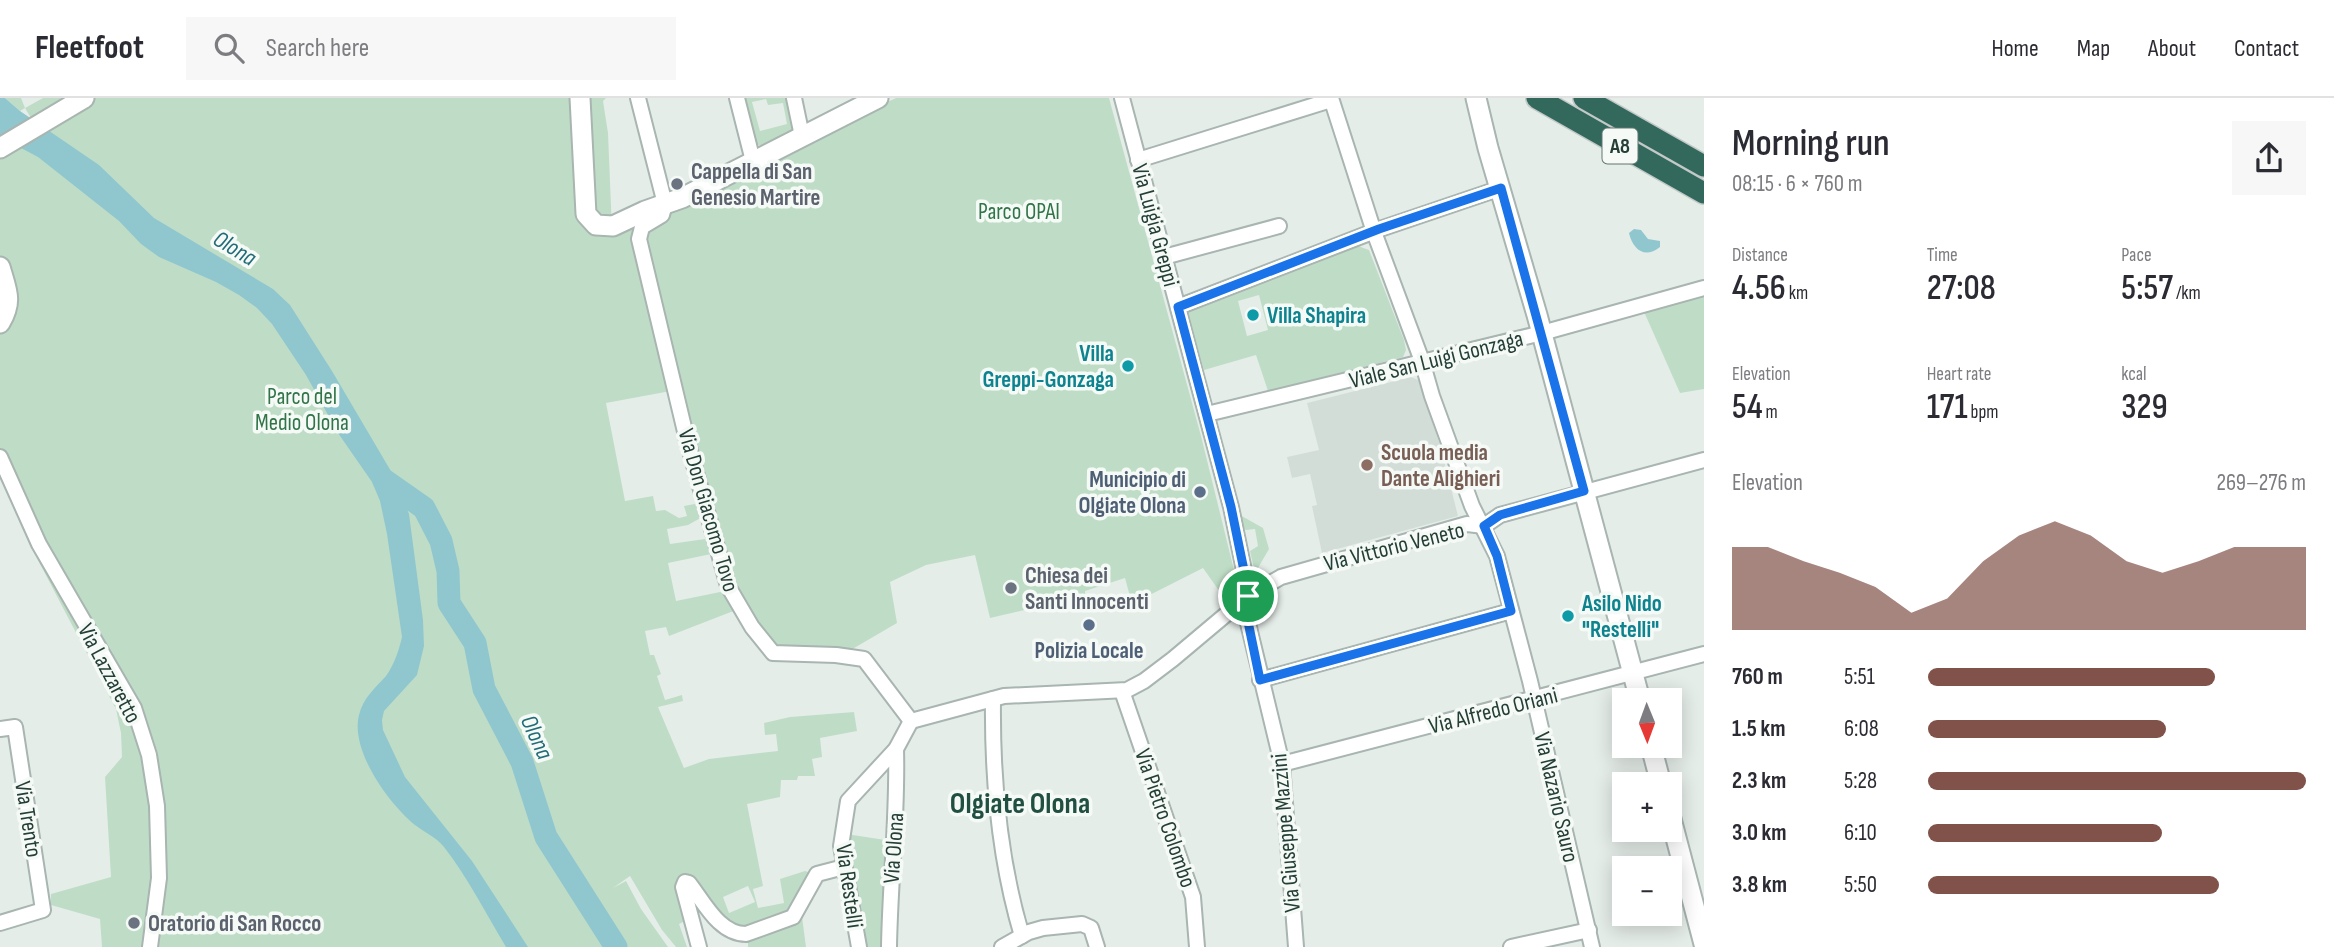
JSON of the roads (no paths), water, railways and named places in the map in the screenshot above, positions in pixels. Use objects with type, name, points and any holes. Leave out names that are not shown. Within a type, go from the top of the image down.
[{"type":"highway","name":"A8","points":[[1537,98],[1704,193]]},
{"type":"highway","name":"A8","points":[[1584,98],[1704,166]]},
{"type":"street","points":[[0,148],[84,98]]},
{"type":"street","points":[[580,98],[586,214],[600,226],[610,227],[682,198],[878,98]]},
{"type":"street","points":[[638,98],[665,204]]},
{"type":"street","points":[[737,98],[753,161]]},
{"type":"street","points":[[794,98],[802,136]]},
{"type":"street","name":"Via Luigia Greppi","points":[[1122,98],[1231,507],[1248,596]]},
{"type":"street","points":[[1476,98],[1637,688]]},
{"type":"street","points":[[1138,160],[1331,99]]},
{"type":"street","name":"Via Nazario Sauro","points":[[1331,99],[1374,232],[1423,361],[1432,396],[1472,506],[1497,556],[1534,699],[1592,947]]},
{"type":"street","points":[[1178,307],[1374,232],[1501,188]]},
{"type":"street","name":"Via Don Giacomo Tovo","points":[[665,204],[664,213],[642,227],[639,239],[687,440],[727,586],[751,627],[773,653],[845,655],[864,659],[911,722]]},
{"type":"street","points":[[1164,257],[1279,226]]},
{"type":"street","points":[[0,267],[9,302],[0,323]]},
{"type":"street","name":"Viale San Luigi Gonzaga","points":[[1207,414],[1542,333],[1704,288]]},
{"type":"street","name":"Via Lazzaretto","points":[[0,457],[39,544],[134,708],[149,755],[157,806],[159,878],[150,947]]},
{"type":"street","name":"Via Vittorio Veneto","points":[[1127,689],[1174,659],[1248,596],[1282,576],[1468,524],[1484,526],[1500,515],[1704,460]]},
{"type":"street","name":"Via Giuseppe Mazzini","points":[[1248,596],[1246,612],[1282,764],[1296,947]]},
{"type":"street","points":[[1260,680],[1511,611]]},
{"type":"street","name":"Via Alfredo Oriani","points":[[1282,764],[1704,654]]},
{"type":"street","points":[[911,722],[998,698],[1127,689]]},
{"type":"street","name":"Via Pietro Colombo","points":[[1127,689],[1193,897],[1197,947]]},
{"type":"street","points":[[998,698],[993,780],[1009,893],[1022,936]]},
{"type":"street","name":"Via Restelli","points":[[859,945],[841,846],[848,801],[896,749],[911,722]]},
{"type":"street","name":"Via Trento","points":[[0,923],[43,911],[7,728]]},
{"type":"street","name":"Via Olona","points":[[890,947],[897,787],[896,749]]},
{"type":"street","points":[[1677,842],[1704,944]]},
{"type":"street","points":[[699,947],[682,887],[685,882],[689,883],[724,927],[739,934],[747,934],[793,917],[817,874],[844,867]]},
{"type":"street","points":[[1002,947],[1043,928],[1078,924],[1090,927],[1097,947]]},
{"type":"street","points":[[1511,947],[1589,930]]},
{"type":"water","points":[[0,98],[5,98],[99,165],[154,218],[273,289],[290,305],[332,371],[395,478],[409,514],[424,646],[417,675],[384,711],[383,730],[405,777],[472,861],[528,947],[506,947],[453,859],[434,837],[404,815],[383,790],[360,744],[358,729],[361,709],[366,698],[386,676],[402,637],[387,534],[380,501],[372,482],[338,433],[306,375],[272,324],[257,308],[216,282],[159,257],[141,244],[119,221],[38,157],[0,137]]},
{"type":"water","points":[[1634,229],[1641,230],[1648,239],[1660,241],[1660,247],[1655,251],[1640,251],[1633,244],[1629,233]]},
{"type":"waterway","name":"Olona","points":[[384,480],[424,508],[441,541],[448,571],[449,603],[475,643],[484,689],[522,762],[546,837],[616,947]]},
{"type":"place","name":"Cappella di San Genesio Martire","points":[[677,184]]},
{"type":"place","name":"Villa Shapira","points":[[1253,315]]},
{"type":"place","name":"Villa Greppi-Gonzaga","points":[[1128,366]]},
{"type":"place","name":"Scuola media Dante Alighieri","points":[[1367,465]]},
{"type":"place","name":"Municipio di Olgiate Olona","points":[[1200,492]]},
{"type":"place","name":"Chiesa dei Santi Innocenti","points":[[1011,588]]},
{"type":"place","name":"Asilo Nido \"Restelli\"","points":[[1568,616]]},
{"type":"place","name":"Polizia Locale","points":[[1089,625]]},
{"type":"place","name":"Oratorio di San Rocco","points":[[134,923]]},
{"type":"district","name":"Olgiate Olona","points":[[1020,803]]},
{"type":"park label","name":"Parco OPAI","points":[[1019,211]]},
{"type":"park label","name":"Parco del Medio Olona","points":[[302,409]]}]
